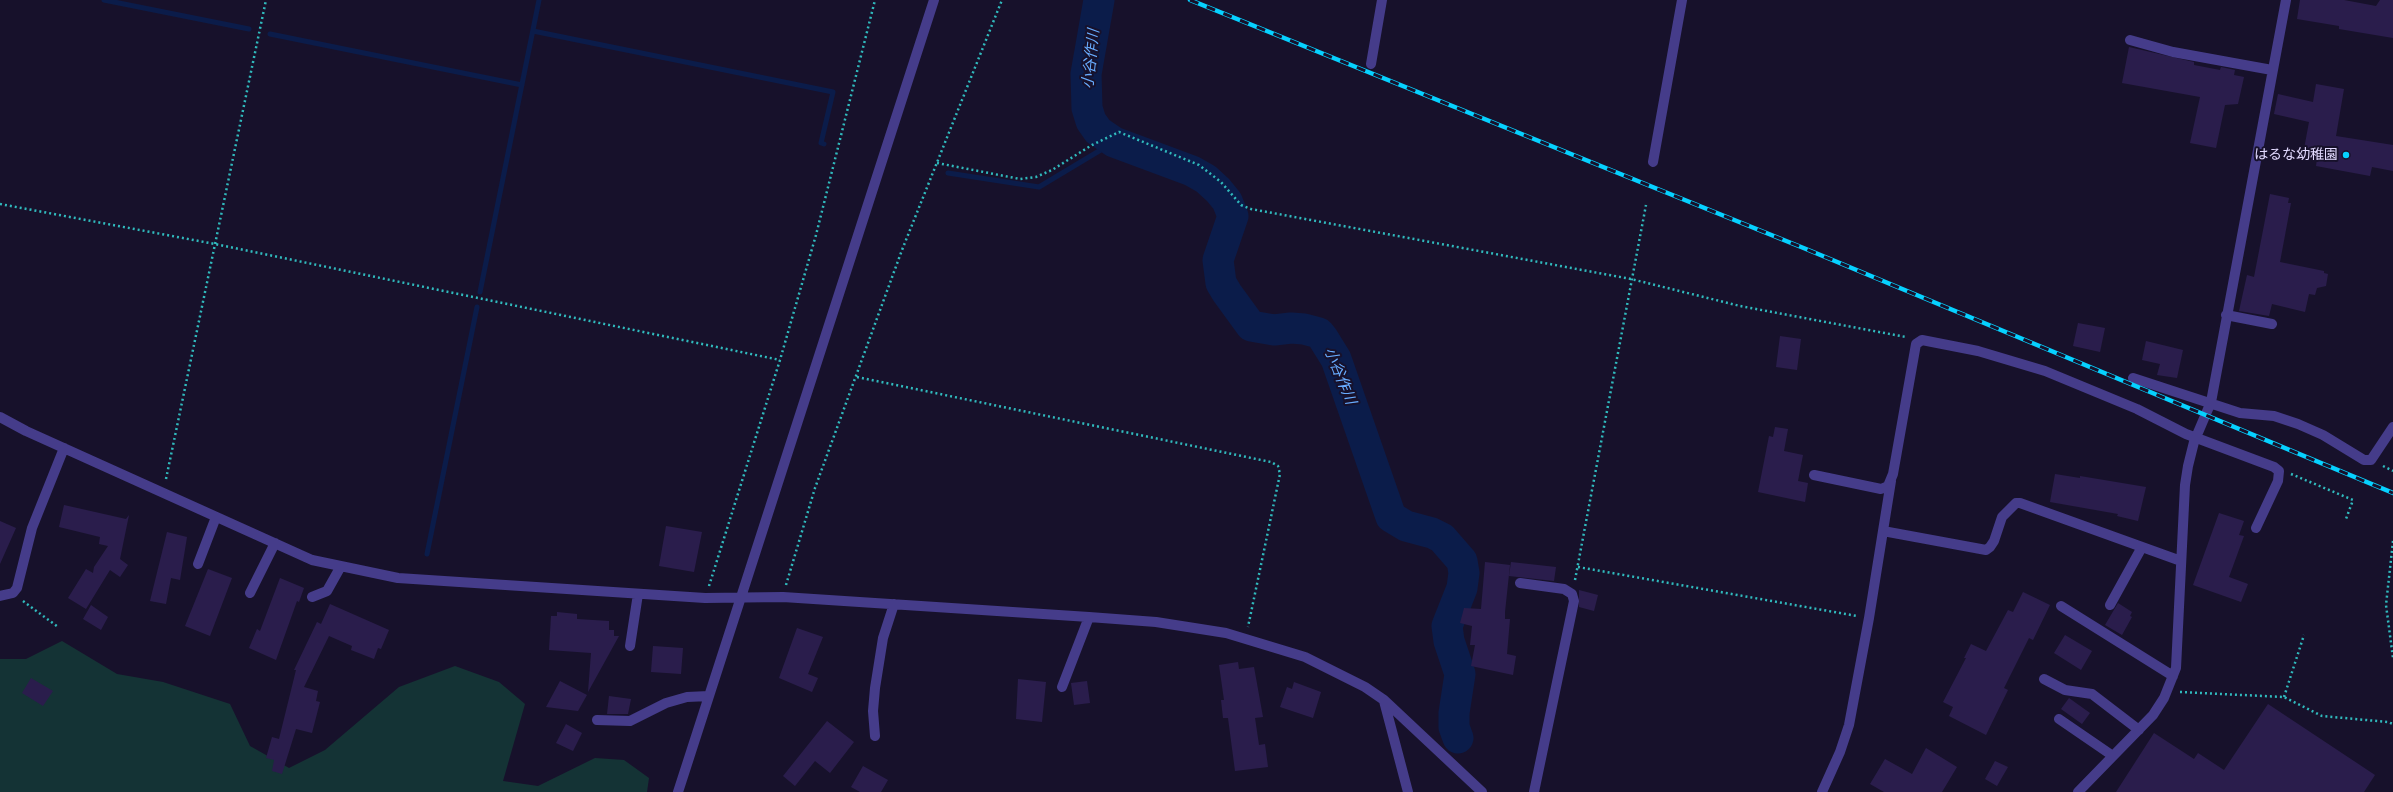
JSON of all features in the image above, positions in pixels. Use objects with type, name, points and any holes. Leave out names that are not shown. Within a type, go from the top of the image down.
[{"type":"street","points":[[678,792],[934,0]]},
{"type":"street","points":[[1371,64],[1382,0]]},
{"type":"street","points":[[1653,162],[1682,0]]},
{"type":"street","points":[[2078,792],[2153,715],[2168,689],[2176,668],[2185,485],[2196,438],[2211,402],[2226,315],[2286,0]]},
{"type":"street","points":[[2130,40],[2173,52],[2272,70]]},
{"type":"street","points":[[2226,315],[2272,324]]},
{"type":"street","points":[[1822,792],[1840,752],[1849,725],[1869,618],[1890,481],[1916,344],[1922,340],[1978,351],[2045,371],[2131,406],[2196,438],[2279,471],[2278,481],[2256,528]]},
{"type":"street","points":[[2133,378],[2211,402],[2240,413],[2274,416],[2309,428],[2368,461],[2371,460],[2393,428]]},
{"type":"street","points":[[0,417],[26,431],[163,494],[312,560],[398,578],[705,598],[783,597],[1089,617],[1200,627],[1246,638],[1305,657],[1365,687],[1384,700],[1482,792]]},
{"type":"street","points":[[0,596],[13,593],[17,588],[32,528],[64,448]]},
{"type":"street","points":[[1814,475],[1881,489],[1886,488],[1890,481]]},
{"type":"street","points":[[1883,531],[1986,550],[1990,548],[1994,541],[2002,517],[2016,503],[2020,503],[2181,561]]},
{"type":"street","points":[[198,564],[216,517]]},
{"type":"street","points":[[250,593],[275,544]]},
{"type":"street","points":[[2110,605],[2142,547]]},
{"type":"street","points":[[312,597],[327,591],[341,566]]},
{"type":"street","points":[[1520,583],[1562,589],[1572,594],[1574,603],[1534,792]]},
{"type":"street","points":[[630,646],[638,594]]},
{"type":"street","points":[[876,736],[873,711],[875,688],[883,638],[894,604]]},
{"type":"street","points":[[2061,606],[2173,676]]},
{"type":"street","points":[[1062,687],[1089,617]]},
{"type":"street","points":[[2044,679],[2065,690],[2092,694],[2139,730]]},
{"type":"street","points":[[597,720],[630,721],[666,703],[687,697],[709,696]]},
{"type":"street","points":[[1384,700],[1408,792]]},
{"type":"street","points":[[2059,719],[2114,756]]},
{"type":"path","points":[[163,494],[266,0]]},
{"type":"path","points":[[705,598],[780,360],[816,235],[875,0]]},
{"type":"path","points":[[783,597],[815,488],[902,250],[1002,0]]},
{"type":"path","points":[[937,164],[1020,179],[1036,177],[1052,170],[1092,145],[1119,132],[1200,165],[1221,182],[1241,205],[1251,209],[1631,279],[1740,306],[1922,340]]},
{"type":"path","points":[[0,204],[215,244],[780,360]]},
{"type":"path","points":[[1572,594],[1646,205]]},
{"type":"path","points":[[856,377],[1272,462],[1278,466],[1280,474],[1246,638]]},
{"type":"path","points":[[2279,471],[2300,477],[2353,500],[2346,519]]},
{"type":"path","points":[[2393,541],[2386,605],[2393,658]]},
{"type":"path","points":[[1578,567],[1869,618]]},
{"type":"path","points":[[13,593],[58,627]]},
{"type":"path","points":[[2284,697],[2304,636]]},
{"type":"path","points":[[2168,689],[2183,693],[2248,694],[2284,697],[2322,716],[2388,722],[2393,724]]},
{"type":"green space","points":[[62,641],[117,674],[163,682],[230,704],[250,746],[289,768],[325,750],[399,687],[455,666],[499,682],[525,704],[503,781],[538,786],[595,758],[624,760],[649,778],[647,792],[0,792],[0,659],[26,659]]},
{"type":"building","points":[[2300,0],[2344,0],[2376,6],[2380,0],[2393,0],[2393,38],[2339,29],[2339,26],[2297,19]]},
{"type":"building","points":[[2129,47],[2194,62],[2194,65],[2220,70],[2221,67],[2235,70],[2234,75],[2244,77],[2238,104],[2225,105],[2216,148],[2190,143],[2200,97],[2122,83]]},
{"type":"building","points":[[2316,84],[2344,89],[2336,136],[2393,145],[2393,171],[2372,167],[2370,176],[2316,166],[2318,152],[2304,149],[2309,122],[2274,114],[2278,94],[2313,102]]},
{"type":"building","points":[[2270,194],[2289,198],[2288,203],[2291,203],[2280,262],[2324,271],[2324,273],[2328,274],[2326,286],[2317,288],[2315,295],[2309,294],[2305,312],[2272,304],[2269,316],[2239,311],[2247,275],[2254,277]]},
{"type":"building","points":[[2078,323],[2105,328],[2100,352],[2073,346]]},
{"type":"building","points":[[1780,336],[1801,339],[1797,370],[1776,367]]},
{"type":"building","points":[[2146,341],[2183,350],[2177,378],[2157,375],[2160,364],[2142,360]]},
{"type":"building","points":[[1775,427],[1788,429],[1784,451],[1803,455],[1798,481],[1808,483],[1805,502],[1758,492],[1769,436],[1773,437]]},
{"type":"building","points":[[2055,474],[2080,478],[2080,476],[2146,487],[2138,521],[2117,516],[2118,514],[2050,502]]},
{"type":"building","points":[[64,505],[126,519],[129,515],[120,559],[128,565],[120,577],[110,570],[86,609],[68,598],[86,569],[93,573],[94,567],[108,546],[99,544],[100,537],[59,527]]},
{"type":"building","points":[[2219,513],[2244,521],[2239,535],[2244,536],[2229,577],[2248,584],[2241,602],[2193,585]]},
{"type":"building","points":[[0,521],[16,528],[0,564]]},
{"type":"building","points":[[666,526],[702,532],[694,572],[659,566]]},
{"type":"building","points":[[167,532],[187,537],[180,580],[171,578],[166,604],[150,601]]},
{"type":"building","points":[[1485,562],[1510,565],[1505,619],[1510,619],[1507,654],[1516,656],[1513,675],[1471,666],[1475,645],[1470,645],[1472,626],[1460,623],[1464,608],[1481,609]]},
{"type":"building","points":[[1511,562],[1556,567],[1554,581],[1509,576]]},
{"type":"building","points":[[208,569],[232,578],[210,636],[185,626]]},
{"type":"building","points":[[280,578],[304,588],[299,602],[297,601],[276,660],[249,648],[257,629],[260,631]]},
{"type":"building","points":[[1579,590],[1598,595],[1594,611],[1579,607]]},
{"type":"building","points":[[2023,592],[2050,605],[2033,640],[2029,638],[2004,688],[2008,690],[1986,735],[1949,716],[1953,707],[1943,702],[1966,658],[1964,658],[1971,644],[1986,651],[2008,610],[2013,612]]},
{"type":"building","points":[[2118,603],[2132,612],[2130,616],[2132,617],[2122,635],[2105,625]]},
{"type":"building","points":[[330,604],[389,630],[381,649],[378,648],[374,659],[351,650],[352,646],[329,636],[304,687],[318,691],[316,701],[320,702],[312,733],[296,729],[282,774],[272,771],[274,760],[266,758],[272,737],[279,739],[296,670],[294,670],[317,622],[321,624]]},
{"type":"building","points":[[91,605],[108,617],[101,630],[83,619]]},
{"type":"building","points":[[557,612],[577,614],[577,619],[609,621],[609,630],[614,630],[614,636],[619,636],[588,692],[591,653],[549,650],[551,616],[557,616]]},
{"type":"building","points":[[797,628],[823,637],[808,674],[818,678],[812,692],[779,678]]},
{"type":"building","points":[[2065,635],[2092,651],[2081,670],[2054,653]]},
{"type":"building","points":[[653,646],[683,648],[681,674],[651,672]]},
{"type":"building","points":[[1238,662],[1239,669],[1254,667],[1263,717],[1255,718],[1259,745],[1265,744],[1268,767],[1235,771],[1228,718],[1223,718],[1221,700],[1224,700],[1219,665]]},
{"type":"building","points":[[31,678],[53,691],[43,706],[22,693]]},
{"type":"building","points":[[1018,679],[1046,682],[1042,722],[1016,719]]},
{"type":"building","points":[[560,681],[587,695],[578,711],[546,707]]},
{"type":"building","points":[[1087,681],[1090,703],[1074,705],[1071,683]]},
{"type":"building","points":[[1294,682],[1321,692],[1313,718],[1280,707],[1287,687],[1292,689]]},
{"type":"building","points":[[609,696],[631,699],[628,714],[607,714]]},
{"type":"building","points":[[2069,698],[2090,713],[2082,724],[2061,709]]},
{"type":"building","points":[[2268,704],[2375,775],[2364,792],[2116,792],[2154,733],[2194,759],[2198,753],[2224,770]]},
{"type":"building","points":[[827,721],[854,742],[830,773],[815,761],[795,786],[783,776]]},
{"type":"building","points":[[566,724],[582,733],[573,751],[556,743]]},
{"type":"building","points":[[1926,748],[1957,767],[1942,792],[1884,792],[1870,784],[1885,759],[1912,774]]},
{"type":"building","points":[[1995,761],[2008,767],[1997,786],[1985,779]]},
{"type":"building","points":[[863,766],[888,780],[881,792],[860,792],[851,787]]},
{"type":"waterway","points":[[104,0],[249,29]]},
{"type":"waterway","points":[[480,292],[539,0]]},
{"type":"waterway","name":"小谷作川","points":[[1099,0],[1086,74],[1087,108],[1091,121],[1098,131],[1114,142],[1192,171],[1206,179],[1218,190],[1227,201],[1233,216],[1218,260],[1221,283],[1227,293],[1251,326],[1274,330],[1291,328],[1304,329],[1319,333],[1336,359],[1391,517],[1406,526],[1432,533],[1442,538],[1462,561],[1464,573],[1462,588],[1447,626],[1449,641],[1460,674],[1454,713],[1454,727],[1458,738]]},
{"type":"waterway","points":[[533,31],[833,92],[821,143],[824,144]]},
{"type":"waterway","points":[[270,34],[522,85]]},
{"type":"waterway","points":[[948,173],[1039,187],[1114,142]]},
{"type":"waterway","points":[[427,554],[477,307]]},
{"type":"railway","points":[[1190,0],[1806,249],[2393,493]]},
{"type":"place","name":"はるな幼稚園","points":[[2346,155]]}]
